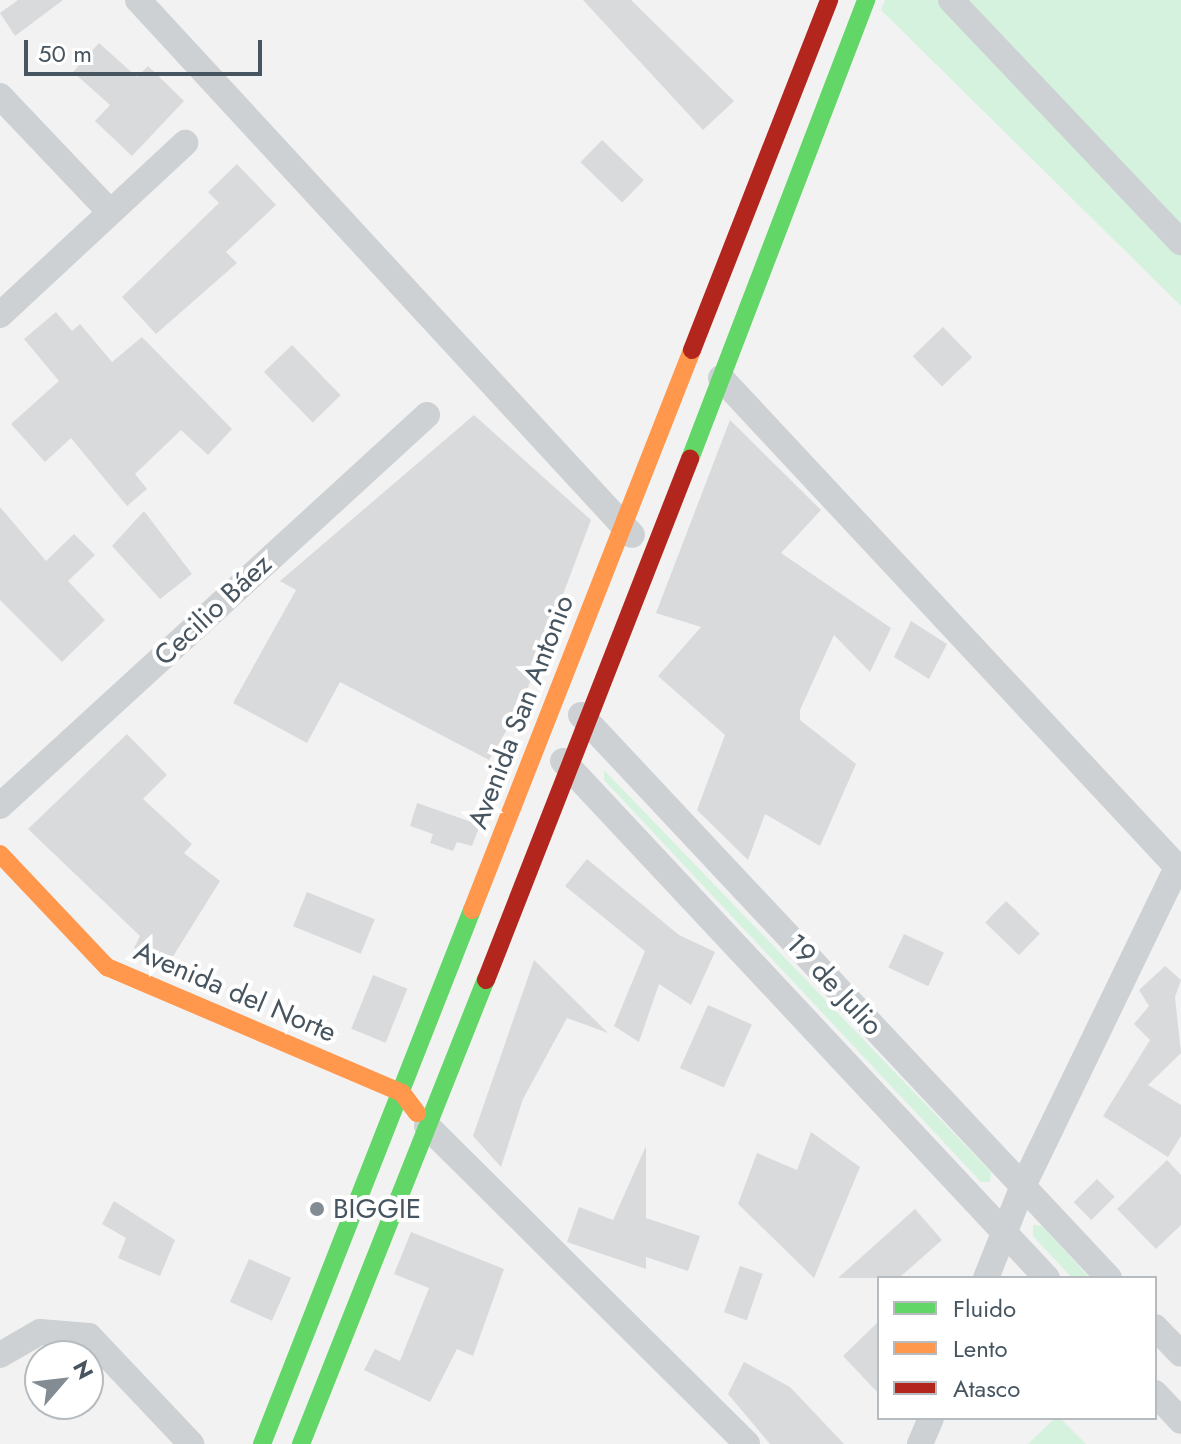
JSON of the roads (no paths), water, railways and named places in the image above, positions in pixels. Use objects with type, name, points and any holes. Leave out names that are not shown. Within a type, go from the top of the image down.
[{"type":"main road","name":"Avenida San Antonio","points":[[262,1444],[829,0]]},
{"type":"main road","points":[[307,1441],[568,767],[589,723],[866,0]]},
{"type":"main road","name":"Avenida del Norte","points":[[0,854],[107,967],[402,1093],[427,1126]]},
{"type":"street","points":[[138,0],[651,555]]},
{"type":"street","points":[[951,0],[1181,242]]},
{"type":"street","points":[[0,96],[110,212]]},
{"type":"street","points":[[0,315],[185,143]]},
{"type":"street","points":[[721,378],[1179,869],[1023,1186],[987,1276]]},
{"type":"street","name":"Cecilio Báez","points":[[0,806],[427,415]]},
{"type":"street","name":"19 de Julio","points":[[559,692],[1107,1276]]},
{"type":"street","name":"19 de Julio","points":[[541,738],[1045,1276]]},
{"type":"street","points":[[427,1126],[747,1444]]},
{"type":"street","points":[[1157,1329],[1181,1354]]},
{"type":"street","points":[[0,1355],[40,1332],[89,1336],[191,1444]]},
{"type":"street","points":[[1157,1395],[1181,1421]]},
{"type":"street","points":[[274,1414],[307,1441]]},
{"type":"street","points":[[920,1444],[930,1420]]},
{"type":"place","name":"BIGGIE","points":[[317,1209]]}]
